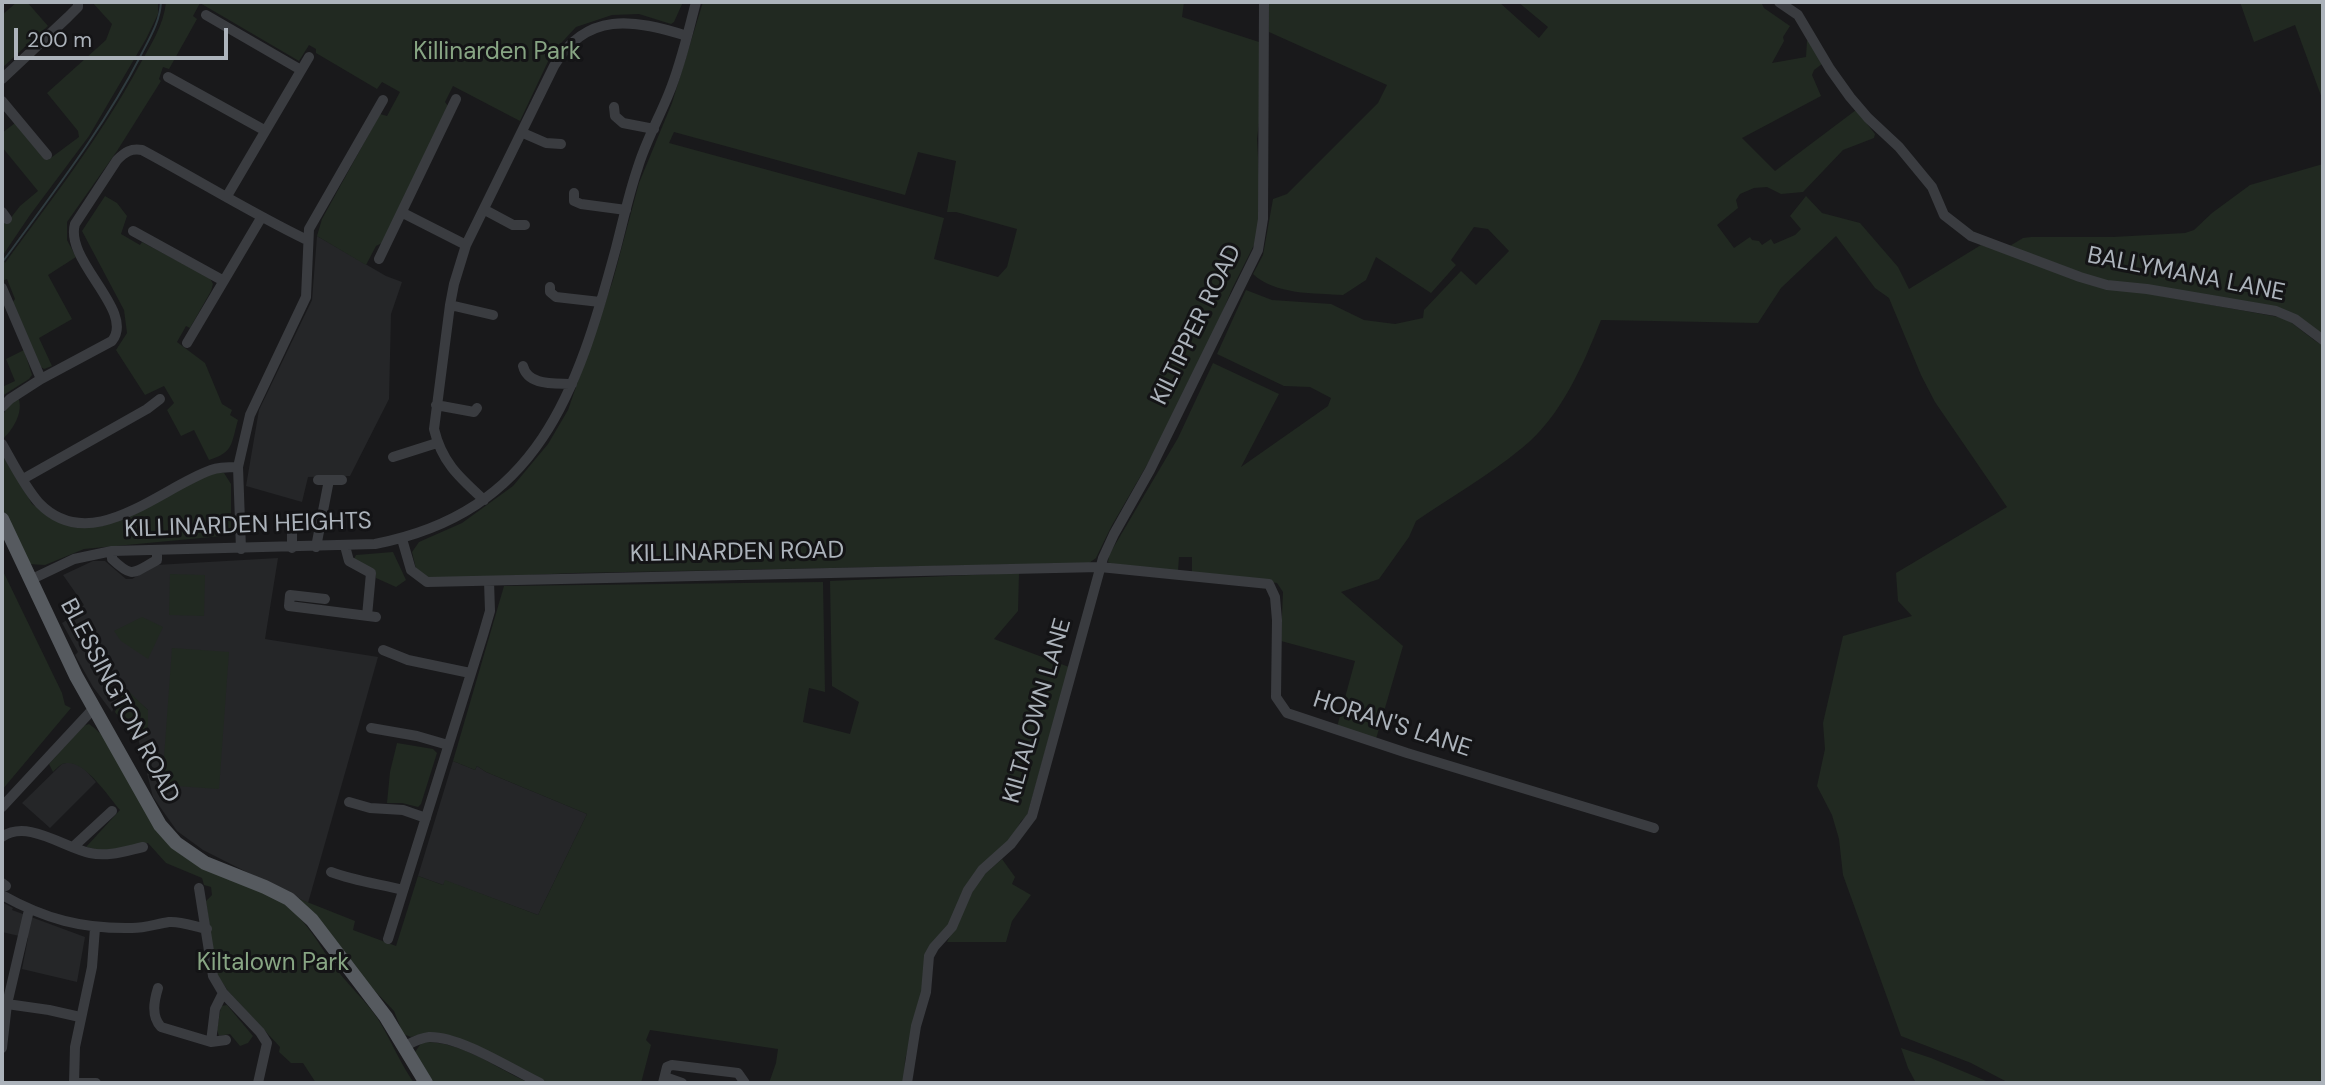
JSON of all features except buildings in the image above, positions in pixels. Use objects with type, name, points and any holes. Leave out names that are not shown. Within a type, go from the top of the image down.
[{"type":"main road","name":"BLESSINGTON ROAD","points":[[2,519],[94,708],[160,825],[176,843],[205,863],[289,899],[312,920],[386,1017],[426,1083]]},
{"type":"street","points":[[2,79],[78,7],[78,2]]},
{"type":"street","name":"KILLINARDEN HEIGHTS","points":[[30,580],[74,559],[112,551],[345,546],[402,539],[439,527],[484,500],[532,454],[562,408],[600,302],[638,166],[669,93],[696,2]]},
{"type":"street","name":"KILTIPPER ROAD","points":[[1100,566],[1258,250],[1263,219],[1264,2]]},
{"type":"street","name":"BALLYMANA LANE","points":[[1779,2],[1798,15],[1830,69],[1855,103],[1899,147],[1932,187],[1944,215],[1970,236],[2107,285],[2276,311],[2295,319],[2323,340]]},
{"type":"street","points":[[206,15],[301,70]]},
{"type":"street","points":[[484,500],[451,469],[437,443],[434,429],[450,306],[466,244],[485,211],[560,56],[574,40],[586,32],[622,22],[642,24],[687,36]]},
{"type":"street","points":[[227,196],[309,57]]},
{"type":"street","points":[[168,77],[264,130]]},
{"type":"street","points":[[379,259],[456,99]]},
{"type":"street","points":[[241,549],[238,467],[250,415],[306,297],[309,229],[383,100]]},
{"type":"street","points":[[2,101],[47,155]]},
{"type":"street","points":[[614,107],[615,116],[623,123],[653,129]]},
{"type":"street","points":[[523,133],[545,143],[561,144]]},
{"type":"street","points":[[2,407],[41,379],[112,341],[116,336],[117,318],[73,239],[75,224],[125,152],[142,150],[227,196],[261,218],[307,240]]},
{"type":"street","points":[[574,193],[574,201],[581,204],[626,210]]},
{"type":"street","points":[[485,211],[513,225],[525,225]]},
{"type":"street","points":[[402,213],[466,244]]},
{"type":"street","points":[[187,342],[222,279],[261,218]]},
{"type":"street","points":[[133,231],[222,279]]},
{"type":"street","points":[[550,287],[550,292],[556,297],[600,302]]},
{"type":"street","points":[[2,288],[41,379]]},
{"type":"street","points":[[450,306],[494,315]]},
{"type":"street","points":[[523,366],[525,374],[533,380],[572,384]]},
{"type":"street","points":[[23,479],[147,410],[160,399]]},
{"type":"street","points":[[436,405],[474,412],[477,408]]},
{"type":"street","points":[[393,457],[437,443]]},
{"type":"street","points":[[2,444],[33,496],[51,513],[77,523],[113,520],[211,470],[238,467]]},
{"type":"street","points":[[316,547],[323,480],[342,480]]},
{"type":"street","points":[[292,528],[292,548]]},
{"type":"street","name":"KILLINARDEN ROAD","points":[[402,539],[411,570],[427,582],[1100,566]]},
{"type":"street","points":[[325,599],[290,595],[289,606],[371,616],[371,573],[349,561],[345,546]]},
{"type":"street","points":[[112,551],[112,559],[126,572],[134,573],[157,560],[157,550]]},
{"type":"street","name":"HORAN'S LANE","points":[[1100,566],[1269,584],[1275,597],[1277,621],[1276,697],[1287,713],[1407,753],[1654,828]]},
{"type":"street","name":"KILTALOWN LANE","points":[[907,1083],[916,1026],[926,992],[929,956],[952,927],[982,870],[1012,844],[1032,816],[1100,566]]},
{"type":"street","points":[[388,939],[489,611],[489,581]]},
{"type":"street","points":[[383,650],[408,660],[470,673]]},
{"type":"street","points":[[2,807],[94,708]]},
{"type":"street","points":[[371,729],[417,736],[448,745]]},
{"type":"street","points":[[349,802],[369,808],[403,810],[426,818]]},
{"type":"street","points":[[73,847],[112,811]]},
{"type":"street","points":[[4,831],[36,834],[90,853],[108,855],[143,847]]},
{"type":"street","points":[[331,872],[354,881],[403,890]]},
{"type":"street","points":[[3,888],[29,910],[71,924],[95,928],[148,928],[171,922],[207,929]]},
{"type":"street","points":[[199,888],[213,976],[223,993],[267,1043],[258,1083]]},
{"type":"street","points":[[2,1048],[7,1004],[29,910]]},
{"type":"street","points":[[95,928],[92,967],[75,1047],[75,1083],[96,1083]]},
{"type":"street","points":[[158,988],[155,1011],[157,1023],[161,1027],[211,1042],[226,1040]]},
{"type":"street","points":[[211,1042],[215,1009],[223,993]]},
{"type":"street","points":[[7,1004],[80,1017]]},
{"type":"street","points":[[403,1047],[418,1039],[431,1037],[460,1043],[540,1083]]},
{"type":"street","points":[[682,1083],[664,1080],[667,1068],[672,1065],[738,1073],[745,1083]]},
{"type":"shaded area","points":[[317,236],[386,276],[402,282],[391,314],[389,399],[350,476],[308,477],[302,502],[246,486],[259,410],[312,300]]},
{"type":"shaded area","points":[[278,558],[265,639],[378,657],[308,903],[203,850],[177,831],[153,797],[138,738],[148,727],[148,710],[122,687],[112,712],[93,687],[75,655],[78,652],[62,623],[80,612],[79,609],[84,605],[63,575],[93,561],[105,561],[126,579],[132,579],[156,565]]},
{"type":"shaded area","points":[[453,761],[475,770],[477,766],[587,814],[538,915],[446,881],[443,885],[418,876]]},
{"type":"shaded area","points":[[69,762],[82,766],[96,782],[50,828],[22,803],[62,764]]},
{"type":"shaded area","points":[[2,902],[13,908],[12,910],[85,937],[77,982],[22,969],[28,938],[2,932]]},
{"type":"green space","points":[[17,2],[27,2],[48,26],[2,68],[2,15]]},
{"type":"green space","name":"Killinarden Park","points":[[92,2],[158,2],[158,14],[89,136],[3,255],[5,263],[109,117],[156,35],[166,2],[683,2],[671,24],[639,14],[612,15],[576,27],[552,53],[520,121],[453,86],[445,102],[448,106],[384,242],[376,246],[366,265],[317,236],[322,219],[380,114],[387,116],[400,92],[382,82],[377,89],[316,53],[316,49],[309,45],[299,61],[200,3],[193,16],[197,19],[169,69],[163,67],[159,79],[161,81],[117,151],[67,222],[67,240],[76,257],[48,275],[72,319],[39,338],[52,366],[44,369],[38,365],[12,303],[15,299],[7,279],[2,281],[2,219],[6,224],[20,206],[38,191],[2,147],[2,133],[15,123],[48,160],[79,137],[78,131],[47,93],[106,40],[112,24]]},
{"type":"green space","points":[[703,2],[1184,2],[1182,17],[1259,42],[1261,106],[1257,139],[1261,210],[1255,243],[1232,289],[1203,359],[1096,558],[1089,563],[574,573],[441,579],[429,578],[416,569],[412,552],[419,542],[462,523],[513,486],[548,444],[568,410],[613,280],[639,183],[672,103]],"holes":[[[674,132],[905,195],[918,152],[956,161],[947,212],[956,212],[1017,229],[1007,267],[998,277],[934,259],[944,218],[669,143]]]},
{"type":"green space","points":[[1268,2],[1499,2],[1539,38],[1548,27],[1518,2],[1761,2],[1764,8],[1790,26],[1772,63],[1806,57],[1807,41],[1810,40],[1822,64],[1812,75],[1821,96],[1742,138],[1775,171],[1856,110],[1875,134],[1874,138],[1843,150],[1803,192],[1781,194],[1767,187],[1754,188],[1740,194],[1736,200],[1738,208],[1717,225],[1734,248],[1750,237],[1762,245],[1771,239],[1774,244],[1795,235],[1801,229],[1790,216],[1806,196],[1822,213],[1860,223],[1898,267],[1909,289],[1981,245],[2140,292],[2284,318],[2323,345],[2323,1080],[2307,1083],[2009,1083],[1971,1063],[1901,1036],[1843,875],[1839,839],[1832,815],[1817,786],[1825,749],[1823,723],[1843,636],[1912,616],[1898,601],[1896,573],[2007,507],[1935,402],[1889,298],[1875,288],[1836,236],[1781,288],[1758,323],[1601,320],[1569,389],[1536,435],[1496,467],[1416,521],[1409,537],[1379,579],[1341,592],[1403,646],[1376,739],[1337,727],[1355,661],[1281,641],[1283,592],[1277,583],[1192,572],[1192,557],[1179,557],[1178,571],[1108,562],[1109,555],[1178,438],[1213,363],[1279,394],[1241,467],[1328,406],[1331,398],[1310,387],[1284,386],[1217,354],[1246,290],[1272,300],[1331,304],[1364,320],[1395,324],[1423,318],[1424,310],[1461,271],[1476,285],[1509,251],[1488,229],[1474,227],[1451,260],[1456,265],[1431,293],[1376,257],[1366,280],[1343,295],[1283,289],[1262,281],[1253,274],[1263,255],[1273,199],[1287,194],[1378,103],[1387,85],[1269,32]]},
{"type":"green space","points":[[2240,2],[2323,2],[2323,101],[2295,25],[2254,42]]},
{"type":"green space","points":[[2323,164],[2323,336],[2287,312],[2095,280],[2008,247],[2023,238],[2031,237],[2113,237],[2185,233],[2194,230],[2250,185]]},
{"type":"green space","points":[[105,196],[117,203],[127,216],[121,234],[140,245],[142,242],[210,278],[213,284],[190,328],[186,326],[177,342],[205,363],[222,404],[232,410],[230,415],[238,420],[230,446],[217,457],[209,460],[194,430],[181,436],[167,410],[174,403],[164,386],[145,395],[116,350],[127,333],[124,310],[82,231]]},
{"type":"green space","points":[[24,350],[32,375],[2,396],[2,387],[15,381],[6,359]]},
{"type":"green space","points":[[18,397],[20,408],[17,419],[4,438],[4,415],[8,406]]},
{"type":"green space","points":[[2,451],[32,504],[54,519],[75,527],[103,526],[212,472],[224,473],[231,484],[231,531],[222,536],[84,549],[45,565],[28,564],[2,507]]},
{"type":"green space","points":[[393,552],[406,580],[396,587],[376,578],[376,573],[354,559],[356,555]]},
{"type":"green space","points":[[2,569],[62,693],[65,705],[71,708],[2,790]]},
{"type":"green space","points":[[1019,573],[1018,611],[994,639],[1069,667],[1027,816],[1021,821],[1011,840],[984,864],[945,932],[932,946],[905,1060],[904,1083],[769,1083],[778,1049],[650,1030],[646,1040],[651,1045],[641,1083],[549,1083],[509,1064],[422,1034],[411,1037],[403,1034],[394,1011],[353,968],[297,898],[355,921],[353,930],[396,946],[418,876],[443,885],[445,880],[538,915],[587,814],[477,766],[475,770],[453,761],[504,586],[823,582],[825,692],[809,688],[803,722],[850,734],[859,702],[832,686],[830,581]]},
{"type":"green space","points":[[170,574],[205,575],[204,616],[169,615]]},
{"type":"green space","points":[[142,617],[163,627],[148,659],[121,641],[114,631]]},
{"type":"green space","points":[[172,648],[229,652],[219,789],[162,785]]},
{"type":"green space","points":[[125,688],[148,710],[148,727],[136,740],[115,712]]},
{"type":"green space","name":"Kiltalown Park","points":[[89,724],[110,746],[147,814],[168,843],[194,863],[270,895],[300,918],[337,970],[378,1019],[414,1083],[316,1083],[303,1063],[291,1063],[279,1052],[280,1047],[228,991],[216,973],[206,901],[212,895],[211,887],[204,885],[202,878],[166,863],[148,843],[109,852],[86,847],[120,810],[96,781],[81,768],[65,763],[53,772],[49,764],[83,726]]},
{"type":"green space","points":[[397,743],[433,749],[437,753],[418,807],[387,803],[390,772]]},
{"type":"green space","points":[[1002,859],[1015,877],[1012,884],[1031,895],[1012,921],[1006,942],[947,942],[979,879]]},
{"type":"green space","points":[[227,1005],[253,1036],[248,1043],[240,1046],[230,1034],[219,1036],[217,1030],[221,1006]]},
{"type":"green space","points":[[422,1042],[450,1045],[464,1050],[530,1083],[434,1083],[415,1052]]},
{"type":"green space","points":[[1901,1048],[1931,1058],[1991,1083],[1916,1083]]},
{"type":"waterway","points":[[4,260],[76,161],[126,84],[159,16],[161,2]]}]
